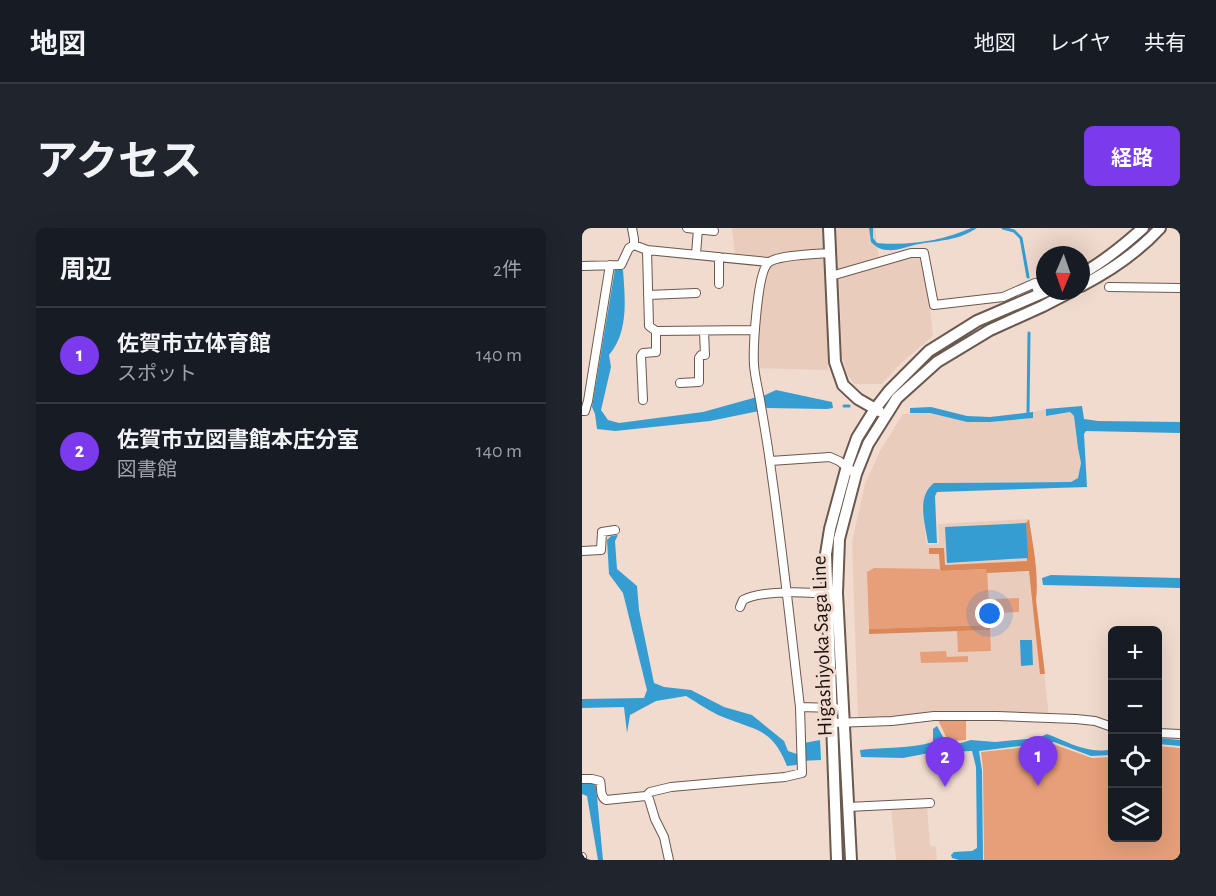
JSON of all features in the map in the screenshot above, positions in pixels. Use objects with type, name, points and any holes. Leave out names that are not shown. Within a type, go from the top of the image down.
[{"type":"main road","points":[[829,228],[837,370],[843,385],[858,399],[886,416]]},
{"type":"main road","points":[[1090,269],[1122,247],[1143,228]]},
{"type":"main road","points":[[1090,282],[1127,258],[1160,228]]},
{"type":"main road","name":"Higashiyoka Saga Line","points":[[851,860],[827,594],[826,555],[830,529],[847,466],[857,438],[875,409],[889,391],[929,351],[977,321],[1036,296]]},
{"type":"main road","name":"Higashiyoka Saga Line","points":[[837,708],[839,539],[856,474],[868,444],[897,398],[937,362],[990,330],[1055,300]]},
{"type":"main road","name":"Higashiyoka Saga Line","points":[[837,860],[838,723]]},
{"type":"street","points":[[632,228],[634,245]]},
{"type":"street","points":[[687,228],[714,231]]},
{"type":"street","points":[[696,254],[698,229]]},
{"type":"street","points":[[634,245],[647,250],[768,261],[789,256],[830,253]]},
{"type":"street","points":[[582,266],[621,265],[629,248],[634,245]]},
{"type":"street","points":[[647,250],[649,326],[656,331],[755,330]]},
{"type":"street","points":[[831,276],[912,253],[924,254],[934,305],[1003,297],[1036,284]]},
{"type":"street","points":[[719,257],[719,284]]},
{"type":"street","points":[[582,779],[600,781],[602,795],[606,800],[646,796],[650,792],[671,787],[776,778],[802,773],[800,707],[787,593],[770,461],[754,366],[760,288],[768,261]]},
{"type":"street","points":[[582,411],[585,411],[588,401],[610,265]]},
{"type":"street","points":[[1108,287],[1180,288]]},
{"type":"street","points":[[648,295],[696,293]]},
{"type":"street","points":[[643,400],[641,356],[643,353],[656,352],[656,331]]},
{"type":"street","points":[[680,383],[699,382],[699,358],[705,355],[704,331]]},
{"type":"street","points":[[770,461],[830,457],[856,474]]},
{"type":"street","points":[[582,551],[601,550],[602,532],[615,530]]},
{"type":"street","points":[[740,607],[743,600],[750,596],[787,593],[827,594]]},
{"type":"street","points":[[800,707],[837,708]]},
{"type":"street","points":[[838,723],[892,721],[934,716],[997,716],[1076,719],[1108,725]]},
{"type":"street","points":[[1162,733],[1180,735]]},
{"type":"street","points":[[646,796],[664,837],[669,860]]},
{"type":"street","points":[[848,807],[930,803]]},
{"type":"shaded area","points":[[732,228],[824,228],[824,249],[768,258],[735,256]]},
{"type":"shaded area","points":[[835,228],[875,228],[879,261],[838,272]]},
{"type":"shaded area","points":[[825,255],[828,370],[756,368],[757,322],[762,288],[770,265],[789,259]]},
{"type":"shaded area","points":[[911,257],[922,257],[931,303],[933,336],[901,363],[882,384],[854,384],[847,373],[842,355],[839,276]]},
{"type":"shaded area","points":[[1046,409],[1047,416],[1070,412],[1074,416],[1081,463],[1078,478],[1071,482],[934,483],[922,506],[927,545],[939,544],[938,524],[1029,519],[1049,717],[858,719],[852,542],[865,484],[880,451],[903,414],[930,413],[967,422],[990,422],[1033,418],[1033,412]]},
{"type":"shaded area","points":[[1029,519],[1045,674],[1040,674],[1029,571],[987,573],[986,569],[941,571],[939,554],[929,554],[929,548],[944,548],[945,565],[1027,561],[1026,523]]},
{"type":"shaded area","points":[[874,568],[939,569],[941,571],[987,569],[990,625],[869,629],[867,572]]},
{"type":"shaded area","points":[[1019,598],[1019,612],[995,613],[995,599]]},
{"type":"shaded area","points":[[990,625],[990,630],[869,634],[869,629]]},
{"type":"shaded area","points":[[990,630],[991,651],[958,652],[957,631]]},
{"type":"shaded area","points":[[946,651],[947,657],[968,656],[968,662],[921,663],[920,652]]},
{"type":"shaded area","points":[[938,720],[966,720],[966,740],[948,741]]},
{"type":"shaded area","points":[[1053,744],[1092,758],[1108,757],[1108,842],[1162,842],[1162,746],[1180,748],[1180,860],[984,860],[981,752]]},
{"type":"shaded area","points":[[927,806],[930,846],[936,847],[937,859],[896,860],[891,808]]},
{"type":"water","points":[[869,228],[873,228],[873,238],[877,243],[901,244],[925,242],[977,228],[956,238],[884,250],[871,242]]},
{"type":"water","points":[[615,269],[623,270],[624,314],[620,336],[609,355],[611,367],[601,410],[608,420],[619,423],[703,412],[757,397],[763,400],[763,396],[776,390],[832,402],[833,408],[767,408],[764,405],[759,411],[710,421],[615,431],[597,429],[592,407]]},
{"type":"water","points":[[1082,406],[1084,419],[1180,422],[1180,433],[1086,431],[1084,434],[1087,487],[937,492],[935,496],[937,543],[928,543],[923,503],[928,489],[934,483],[1071,482],[1078,478],[1081,463],[1074,416],[1070,412],[1046,416],[1046,409]]},
{"type":"water","points":[[931,407],[967,416],[990,417],[1033,412],[1033,418],[967,422],[930,413],[910,413],[910,408]]},
{"type":"water","points":[[1026,523],[1028,558],[947,563],[945,527]]},
{"type":"water","points":[[618,535],[615,541],[617,569],[637,586],[639,610],[654,683],[664,687],[691,690],[724,707],[752,715],[784,741],[788,751],[797,754],[804,753],[804,743],[820,740],[821,760],[799,761],[796,765],[787,766],[769,737],[718,715],[686,696],[656,701],[630,715],[627,733],[624,707],[582,708],[582,699],[644,698],[647,690],[623,593],[609,574],[607,540],[611,536]]},
{"type":"water","points":[[1051,575],[1180,578],[1180,588],[1043,585],[1042,578]]},
{"type":"water","points":[[1020,640],[1032,640],[1033,665],[1021,666]]},
{"type":"water","points":[[937,726],[947,744],[971,740],[995,742],[1038,738],[1047,734],[1087,749],[1108,749],[1108,755],[1091,756],[1054,742],[979,751],[982,771],[983,860],[959,860],[952,858],[951,855],[954,852],[972,851],[977,848],[976,767],[972,751],[929,753],[903,758],[861,757],[860,750],[906,747],[933,742],[933,729]]},
{"type":"water","points":[[1162,738],[1180,740],[1180,746],[1162,744]]},
{"type":"water","points":[[593,783],[596,786],[603,860],[598,860],[587,796],[582,794],[582,784]]},
{"type":"waterway","points":[[1003,228],[1014,231],[1021,238],[1028,277]]},
{"type":"waterway","points":[[1028,414],[1029,333]]},
{"type":"waterway","points":[[844,406],[849,406]]},
{"type":"place","name":"佐賀市立体育館","points":[[1038,786]]},
{"type":"place","name":"佐賀市立図書館本庄分室","points":[[945,787]]}]
